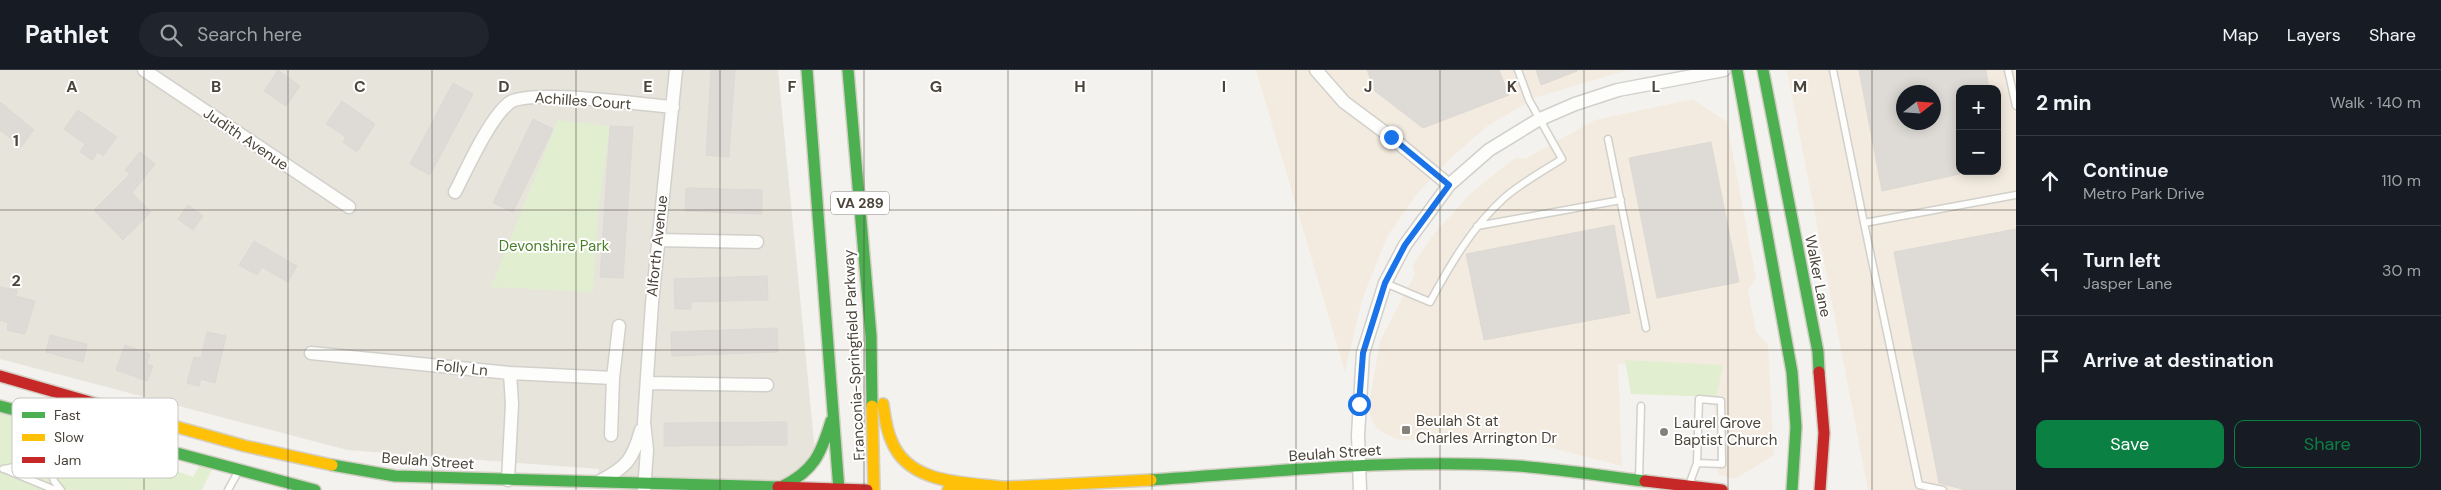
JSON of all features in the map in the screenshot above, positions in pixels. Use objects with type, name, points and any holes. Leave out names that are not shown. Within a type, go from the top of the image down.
[{"type":"main road","name":"Franconia-Springfield Parkway","points":[[807,70],[839,490]]},
{"type":"main road","name":"Franconia-Springfield Parkway","points":[[848,70],[871,336],[874,490]]},
{"type":"main road","points":[[1737,70],[1781,301],[1792,372],[1796,426],[1792,490]]},
{"type":"main road","name":"Walker Lane","points":[[1763,70],[1818,352],[1824,433],[1820,490]]},
{"type":"main road","points":[[871,336],[888,431],[893,445],[903,461],[923,474],[1009,488]]},
{"type":"main road","name":"Beulah Street","points":[[0,376],[79,398]]},
{"type":"main road","points":[[781,487],[806,473],[816,462],[824,444],[834,407]]},
{"type":"main road","name":"Beulah Street","points":[[178,426],[277,453],[338,467],[424,478],[598,482],[644,487],[781,487],[867,490]]},
{"type":"main road","points":[[178,455],[315,490]]},
{"type":"main road","name":"Beulah Street","points":[[948,490],[1009,488],[1358,466],[1447,464],[1518,466],[1722,490]]},
{"type":"street","name":"Judith Avenue","points":[[144,70],[349,207]]},
{"type":"street","name":"Alforth Avenue","points":[[644,487],[647,450],[644,422],[657,240],[676,70]]},
{"type":"street","points":[[1316,70],[1344,102],[1391,137],[1449,185]]},
{"type":"street","points":[[1360,490],[1358,466],[1359,404],[1363,353],[1385,283],[1405,245],[1449,185],[1489,150],[1538,120],[1575,104],[1618,90],[1724,70]]},
{"type":"street","name":"Achilles Court","points":[[455,192],[492,125],[512,101],[536,96],[672,107]]},
{"type":"street","points":[[657,240],[757,242]]},
{"type":"street","points":[[611,435],[613,378],[619,326]]},
{"type":"street","name":"Folly Ln","points":[[311,354],[510,373],[613,378]]},
{"type":"street","points":[[508,480],[512,404],[510,373]]},
{"type":"street","points":[[647,382],[767,385]]},
{"type":"street","name":"Alforth Avenue","points":[[598,482],[620,470],[631,458],[644,422]]},
{"type":"lane","points":[[1385,283],[1430,302],[1449,266],[1477,226],[1505,197],[1562,159],[1538,120],[1518,70]]},
{"type":"lane","points":[[1833,70],[1919,485],[1943,490]]},
{"type":"lane","points":[[2008,70],[2016,106]]},
{"type":"lane","points":[[1608,139],[1646,328]]},
{"type":"lane","points":[[1864,224],[2016,195]]},
{"type":"lane","points":[[1477,226],[1621,200]]},
{"type":"lane","points":[[56,398],[57,392]]},
{"type":"lane","points":[[1689,486],[1697,463],[1699,399],[1721,401],[1722,464],[1697,463]]},
{"type":"lane","points":[[1639,480],[1641,406]]},
{"type":"lane","points":[[228,490],[238,471]]},
{"type":"lane","points":[[26,478],[55,490]]},
{"type":"lane","points":[[53,478],[61,490]]},
{"type":"shaded area","points":[[0,70],[778,70],[816,462],[791,483],[598,482],[599,469],[347,450],[178,406],[178,398],[149,398],[0,359]]},
{"type":"shaded area","points":[[1256,70],[1628,70],[1537,97],[1489,125],[1455,154],[1416,195],[1387,237],[1362,300],[1345,372]]},
{"type":"shaded area","points":[[1787,70],[2016,70],[2016,490],[1868,490]]},
{"type":"shaded area","points":[[1693,99],[1727,122],[1756,279],[1748,290],[1756,332],[1768,344],[1774,455],[1735,479],[1718,475],[1713,377],[1618,364],[1622,466],[1521,440],[1515,445],[1395,439],[1377,429],[1370,416],[1370,398],[1380,341],[1415,274],[1412,266],[1434,234],[1471,193],[1515,158],[1525,159],[1595,120]]},
{"type":"green space","name":"Devonshire Park","points":[[558,120],[610,126],[598,213],[593,292],[491,287]]},
{"type":"green space","points":[[1625,360],[1723,365],[1716,397],[1631,394]]},
{"type":"green space","points":[[0,406],[12,410],[12,478],[178,478],[178,471],[193,477],[202,462],[213,467],[202,490],[0,490]]},
{"type":"building","points":[[278,70],[300,86],[286,106],[264,91]]},
{"type":"building","points":[[711,70],[735,70],[729,157],[706,155]]},
{"type":"building","points":[[1367,70],[1499,70],[1509,95],[1423,128],[1375,91]]},
{"type":"building","points":[[1536,70],[1577,70],[1577,71],[1541,85]]},
{"type":"building","points":[[1859,70],[1986,70],[1988,85],[1956,85],[1956,175],[1882,191]]},
{"type":"building","points":[[453,83],[473,94],[430,175],[410,164]]},
{"type":"building","points":[[342,101],[375,124],[357,152],[343,142],[346,137],[326,124]]},
{"type":"building","points":[[0,102],[34,130],[21,147],[0,130]]},
{"type":"building","points":[[78,110],[117,137],[103,156],[98,152],[92,160],[80,152],[85,144],[64,129]]},
{"type":"building","points":[[533,119],[553,129],[513,212],[493,203]]},
{"type":"building","points":[[610,126],[633,127],[623,278],[600,277]]},
{"type":"building","points":[[1711,142],[1739,282],[1657,298],[1629,158]]},
{"type":"building","points":[[140,152],[155,164],[132,193],[151,212],[123,240],[94,210],[130,174],[125,170]]},
{"type":"building","points":[[686,188],[762,190],[762,214],[685,211]]},
{"type":"building","points":[[188,205],[203,216],[193,230],[178,219]]},
{"type":"building","points":[[1614,225],[1630,313],[1484,340],[1466,254]]},
{"type":"building","points":[[2016,229],[2016,490],[1966,490],[1939,483],[1894,252]]},
{"type":"building","points":[[254,241],[297,266],[288,282],[262,267],[257,275],[239,265]]},
{"type":"building","points":[[767,276],[768,300],[691,302],[691,309],[675,309],[674,279]]},
{"type":"building","points":[[0,287],[17,290],[16,296],[35,301],[25,334],[7,330],[8,323],[0,320]]},
{"type":"building","points":[[777,328],[778,352],[672,356],[671,332]]},
{"type":"building","points":[[207,332],[226,336],[215,383],[201,379],[199,386],[187,383],[194,357],[201,358]]},
{"type":"building","points":[[50,335],[87,344],[83,362],[46,352]]},
{"type":"building","points":[[125,345],[150,354],[147,364],[153,366],[147,381],[116,370]]},
{"type":"building","points":[[787,422],[787,445],[664,446],[664,423]]},
{"type":"traffic: fast","points":[[807,70],[839,490]]},
{"type":"traffic: fast","points":[[848,70],[871,336],[872,406]]},
{"type":"traffic: fast","points":[[1737,70],[1792,372],[1796,427],[1792,490]]},
{"type":"traffic: fast","points":[[1763,70],[1818,352],[1819,372]]},
{"type":"traffic: fast","points":[[0,406],[12,409]]},
{"type":"traffic: fast","points":[[781,487],[809,468],[824,443],[831,421]]},
{"type":"traffic: fast","points":[[178,453],[315,490]]},
{"type":"traffic: fast","points":[[1151,480],[1334,467],[1472,464],[1518,466],[1645,481]]},
{"type":"traffic: fast","points":[[332,465],[395,476],[778,487]]},
{"type":"traffic: slow","points":[[883,404],[887,428],[892,442],[901,456],[912,467],[942,479],[1009,488]]},
{"type":"traffic: slow","points":[[872,406],[874,490]]},
{"type":"traffic: slow","points":[[178,427],[245,446],[332,465]]},
{"type":"traffic: slow","points":[[948,490],[1151,480]]},
{"type":"traffic: jam","points":[[1819,372],[1824,433],[1820,490]]},
{"type":"traffic: jam","points":[[0,376],[76,398]]},
{"type":"traffic: jam","points":[[1645,481],[1722,490]]},
{"type":"traffic: jam","points":[[778,487],[867,490]]},
{"type":"place","name":"Beulah St at Charles Arrington Dr","points":[[1406,430]]},
{"type":"place","name":"Laurel Grove Baptist Church","points":[[1664,432]]},
{"type":"route","points":[[1359,404],[1363,353],[1385,283],[1405,245],[1449,185],[1391,137]]}]
